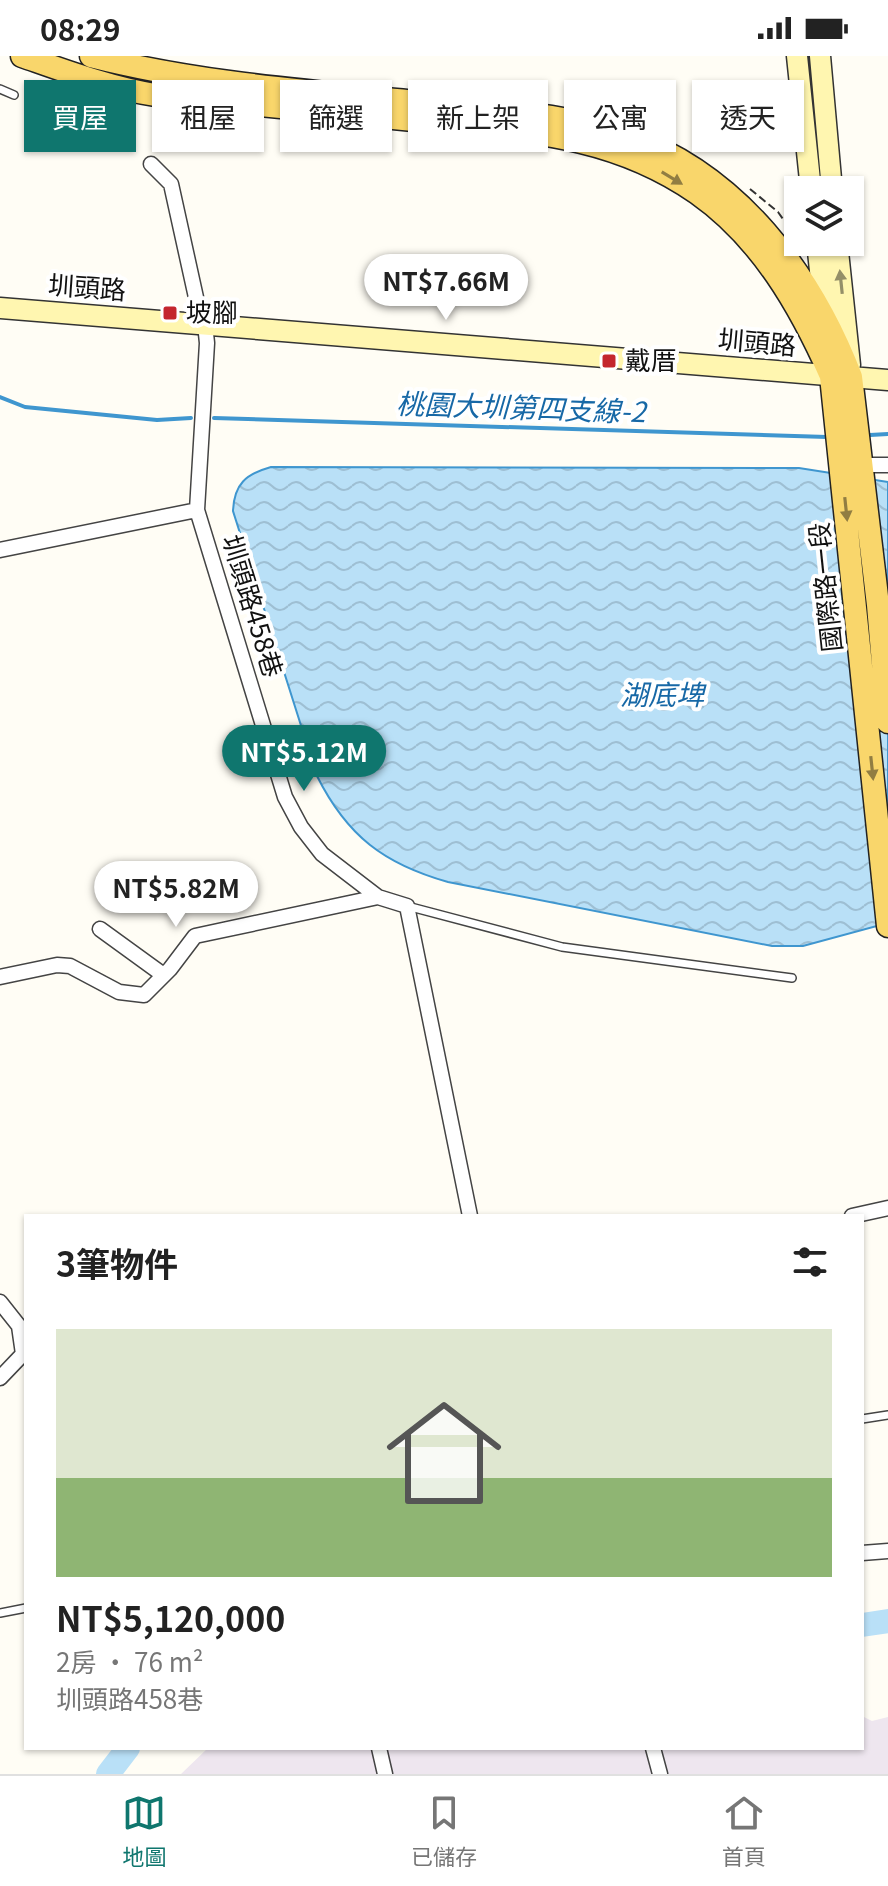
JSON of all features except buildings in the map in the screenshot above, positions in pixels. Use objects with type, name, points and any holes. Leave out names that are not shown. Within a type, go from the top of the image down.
[{"type":"main road","points":[[22,56],[82,77],[156,95],[509,129],[574,139],[624,153],[697,193],[751,242],[775,271],[841,376]]},
{"type":"main road","points":[[91,56],[171,74],[230,82],[549,115],[630,136],[709,177],[782,251],[825,315],[841,376]]},
{"type":"main road","name":"國際路一段","points":[[841,376],[862,465],[888,722]]},
{"type":"main road","name":"國際路一段","points":[[841,376],[888,926]]},
{"type":"street","points":[[797,56],[810,176]]},
{"type":"street","points":[[820,56],[831,176]]},
{"type":"street","name":"圳頭路458巷","points":[[151,164],[171,184],[197,302],[205,324],[207,343],[197,510],[285,797],[301,827],[322,854],[378,897],[407,906]]},
{"type":"street","points":[[819,256],[825,315]]},
{"type":"street","name":"國際路一段","points":[[837,256],[841,376]]},
{"type":"street","name":"圳頭路","points":[[0,308],[888,380]]},
{"type":"street","points":[[862,465],[888,465]]},
{"type":"street","points":[[0,550],[197,510]]},
{"type":"street","points":[[0,977],[57,965],[70,966],[119,992],[144,995],[170,969],[195,936],[378,897]]},
{"type":"street","points":[[407,906],[470,1214]]},
{"type":"street","points":[[100,929],[162,974]]},
{"type":"street","points":[[861,1214],[888,1208]]},
{"type":"street","points":[[0,1302],[19,1326],[24,1354],[0,1378]]},
{"type":"street","points":[[864,1553],[888,1551]]},
{"type":"street","points":[[379,1750],[385,1774]]},
{"type":"street","points":[[654,1750],[660,1774]]},
{"type":"lane","points":[[0,89],[14,95]]},
{"type":"lane","points":[[407,906],[562,947],[792,978]]},
{"type":"lane","points":[[864,1419],[888,1415]]},
{"type":"lane","points":[[0,1613],[24,1608]]},
{"type":"shaded area","points":[[864,1717],[872,1721],[888,1717],[888,1774],[181,1774],[206,1750],[864,1750]]},
{"type":"water","name":"湖底埤","points":[[271,467],[799,468],[888,482],[888,923],[803,946],[772,946],[448,882],[405,866],[370,845],[341,815],[317,776],[233,511],[236,494],[243,482]]},
{"type":"waterway","name":"桃園大圳第四支線-2","points":[[0,397],[25,407],[157,420],[191,418]]},
{"type":"waterway","name":"桃園大圳第四支線-2","points":[[214,418],[827,437]]},
{"type":"waterway","name":"桃園大圳第四支線-2","points":[[870,435],[888,434]]},
{"type":"waterway","points":[[864,1625],[888,1621]]},
{"type":"waterway","points":[[108,1774],[126,1750]]},
{"type":"place","name":"坡腳","points":[[170,313]]},
{"type":"place","name":"戴厝","points":[[609,361]]}]
